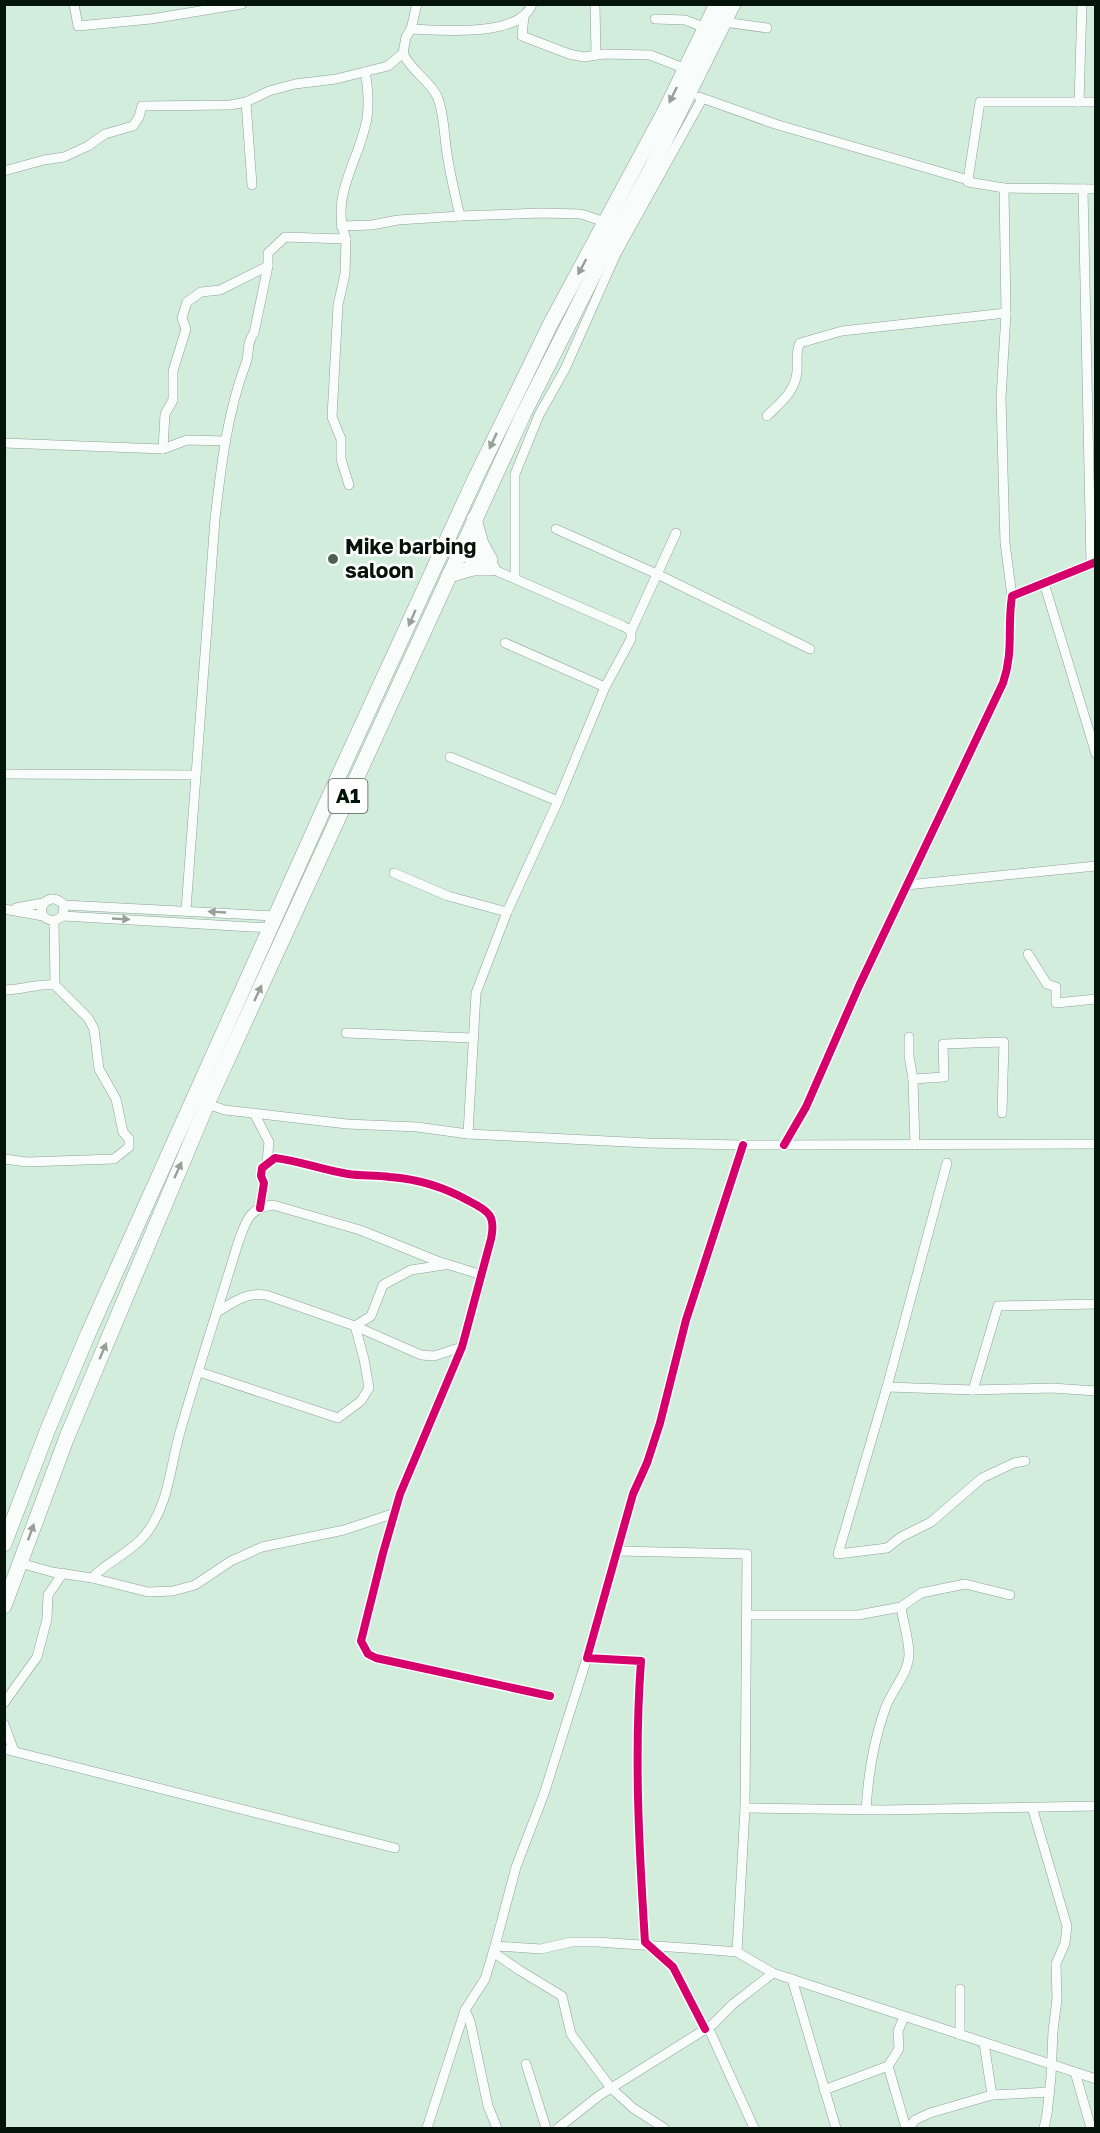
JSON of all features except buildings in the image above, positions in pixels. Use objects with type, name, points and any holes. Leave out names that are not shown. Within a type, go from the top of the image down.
[{"type":"highway","name":"A1","points":[[4,1544],[48,1429],[88,1334],[272,922],[453,547],[509,407],[686,69],[717,4]]},
{"type":"highway","name":"A1","points":[[4,1606],[67,1437],[207,1104],[449,575],[453,547],[474,519],[523,415],[604,254],[649,173],[696,96],[733,4]]},
{"type":"highway","points":[[449,575],[491,564],[481,544],[474,519]]},
{"type":"street","points":[[73,5],[78,26],[151,19],[242,4]]},
{"type":"street","points":[[417,4],[403,53],[407,63],[431,87],[441,107],[444,137],[459,216]]},
{"type":"street","points":[[411,29],[493,28],[524,16],[530,12],[532,4]]},
{"type":"street","points":[[595,4],[596,55]]},
{"type":"street","points":[[1079,102],[1082,4]]},
{"type":"street","points":[[524,16],[522,36],[569,54],[584,57],[650,55],[686,69]]},
{"type":"street","points":[[655,19],[685,20],[706,28]]},
{"type":"street","points":[[724,22],[767,28]]},
{"type":"street","points":[[4,171],[64,157],[88,146],[105,134],[133,126],[140,117],[142,106],[230,105],[246,102],[269,91],[388,66],[403,53]]},
{"type":"street","points":[[349,485],[341,459],[341,439],[332,417],[338,305],[345,274],[346,239],[341,226],[340,202],[368,117],[365,72]]},
{"type":"street","points":[[511,576],[514,474],[539,415],[565,369],[616,254],[696,96],[775,124],[968,180],[968,182],[1005,188],[1095,189]]},
{"type":"street","points":[[246,102],[252,185]]},
{"type":"street","points":[[968,180],[980,102],[1095,102]]},
{"type":"street","points":[[784,1144],[806,1107],[859,986],[927,839],[988,717],[1009,666],[1012,596],[1005,543],[1000,398],[1006,313],[1005,188]]},
{"type":"street","points":[[1012,596],[1093,563],[1083,189]]},
{"type":"street","points":[[341,226],[459,216],[565,213],[581,214],[605,222]]},
{"type":"street","points":[[186,910],[215,519],[226,441],[239,379],[247,361],[249,340],[254,333],[268,266],[268,253],[285,237],[346,239]]},
{"type":"street","points":[[164,448],[165,414],[173,400],[173,371],[186,329],[182,318],[187,302],[201,292],[220,290],[268,266]]},
{"type":"street","points":[[766,416],[788,395],[794,385],[797,376],[797,349],[800,343],[842,332],[1006,313]]},
{"type":"street","points":[[4,442],[164,448],[187,440],[226,441]]},
{"type":"street","points":[[556,529],[657,574],[810,649]]},
{"type":"street","points":[[468,1134],[476,993],[507,912],[558,801],[605,687],[631,639],[631,631],[676,533]]},
{"type":"street","points":[[453,547],[631,631]]},
{"type":"street","points":[[1044,583],[1095,754]]},
{"type":"street","points":[[505,643],[605,687]]},
{"type":"street","points":[[450,757],[558,801]]},
{"type":"street","points":[[4,774],[196,775]]},
{"type":"street","points":[[907,885],[1095,866]]},
{"type":"street","points":[[394,873],[448,896],[507,912]]},
{"type":"street","points":[[43,916],[41,911],[44,903],[54,898],[60,900],[64,905],[63,916]]},
{"type":"street","points":[[8,909],[44,903]]},
{"type":"street","points":[[64,905],[186,910],[272,922]]},
{"type":"street","points":[[8,909],[43,916],[54,921]]},
{"type":"street","points":[[54,921],[63,916],[272,922]]},
{"type":"street","points":[[54,921],[55,985]]},
{"type":"street","points":[[1029,954],[1047,984],[1056,987],[1056,1003],[1095,999]]},
{"type":"street","points":[[4,990],[31,988],[42,984],[55,985],[88,1018],[94,1029],[99,1069],[116,1099],[123,1132],[129,1139],[129,1147],[114,1159],[27,1162],[4,1159]]},
{"type":"street","points":[[346,1033],[472,1038]]},
{"type":"street","points":[[909,1037],[915,1145]]},
{"type":"street","points":[[913,1079],[944,1077],[942,1044],[1004,1042],[1002,1113]]},
{"type":"street","points":[[207,1104],[225,1110],[347,1124],[417,1127],[468,1134],[637,1143],[1095,1144]]},
{"type":"street","points":[[254,1113],[269,1142],[267,1162]]},
{"type":"street","points":[[427,2128],[465,2010],[484,1979],[516,1867],[544,1794],[587,1658],[633,1494],[647,1463],[660,1423],[686,1320],[743,1145]]},
{"type":"street","points":[[260,1208],[264,1183],[261,1176],[262,1168],[275,1158],[349,1174],[418,1180],[461,1196],[481,1207],[492,1219],[494,1227],[462,1347],[404,1486],[361,1641],[368,1654],[376,1658],[550,1696]]},
{"type":"street","points":[[947,1163],[887,1387],[838,1554],[887,1548],[901,1537],[931,1522],[982,1478],[1014,1463],[1025,1461]]},
{"type":"street","points":[[92,1578],[99,1570],[136,1545],[145,1536],[164,1502],[179,1433],[238,1243],[249,1215],[260,1208],[273,1205],[360,1230],[482,1275]]},
{"type":"street","points":[[355,1326],[371,1316],[383,1285],[411,1270],[447,1264]]},
{"type":"street","points":[[218,1312],[242,1296],[253,1293],[266,1294],[355,1326],[421,1355],[434,1356],[462,1347]]},
{"type":"street","points":[[974,1390],[998,1305],[1095,1304]]},
{"type":"street","points":[[199,1372],[338,1418],[361,1401],[369,1388],[355,1326]]},
{"type":"street","points":[[887,1387],[974,1390],[1052,1388],[1095,1391]]},
{"type":"street","points":[[20,1563],[148,1592],[173,1591],[195,1585],[231,1561],[254,1550],[344,1530],[395,1513]]},
{"type":"street","points":[[618,1551],[747,1554],[745,1809],[737,1953]]},
{"type":"street","points":[[5,1704],[37,1657],[47,1619],[48,1595],[63,1574]]},
{"type":"street","points":[[747,1616],[858,1615],[901,1608],[921,1593],[965,1584],[1010,1595]]},
{"type":"street","points":[[866,1810],[868,1773],[875,1739],[886,1706],[902,1678],[909,1655],[901,1608]]},
{"type":"street","points":[[587,1658],[641,1661],[638,1702],[637,1814],[645,1942],[674,1967],[754,2128]]},
{"type":"street","points":[[4,1724],[9,1750],[395,1848]]},
{"type":"street","points":[[745,1809],[866,1810],[1095,1806]]},
{"type":"street","points":[[1032,1808],[1067,1926],[1065,1943],[1056,1964],[1057,1999],[1050,2092],[1044,2128]]},
{"type":"street","points":[[494,1949],[541,1949],[571,1942],[597,1942],[737,1953],[773,1973],[1095,2079]]},
{"type":"street","points":[[494,1949],[519,1970],[562,1996],[571,2034],[611,2088],[633,2108],[664,2128]]},
{"type":"street","points":[[558,2128],[611,2088],[706,2028],[773,1973]]},
{"type":"street","points":[[792,1979],[836,2128]]},
{"type":"street","points":[[960,1989],[960,2035]]},
{"type":"street","points":[[465,2010],[470,2021],[488,2106],[497,2128]]},
{"type":"street","points":[[824,2090],[888,2066],[899,2049],[898,2031],[904,2017]]},
{"type":"street","points":[[984,2043],[992,2095]]},
{"type":"street","points":[[526,2064],[546,2128]]},
{"type":"street","points":[[888,2066],[908,2128]]},
{"type":"street","points":[[1075,2072],[1091,2128]]},
{"type":"street","points":[[908,2128],[915,2120],[930,2113],[992,2095],[1050,2092]]},
{"type":"cycle path","points":[[784,1145],[806,1107],[859,986],[1003,683],[1008,660],[1012,596],[1096,562]]},
{"type":"cycle path","points":[[705,2029],[673,1967],[645,1942],[639,1837],[638,1766],[641,1661],[587,1658],[633,1494],[647,1463],[660,1423],[686,1320],[743,1145]]},
{"type":"cycle path","points":[[260,1208],[264,1183],[261,1176],[262,1168],[275,1158],[348,1174],[421,1182],[460,1196],[482,1208],[492,1220],[491,1239],[462,1347],[400,1494],[361,1641],[368,1654],[376,1658],[550,1696]]},
{"type":"place","name":"Mike barbing saloon","points":[[333,559]]}]
